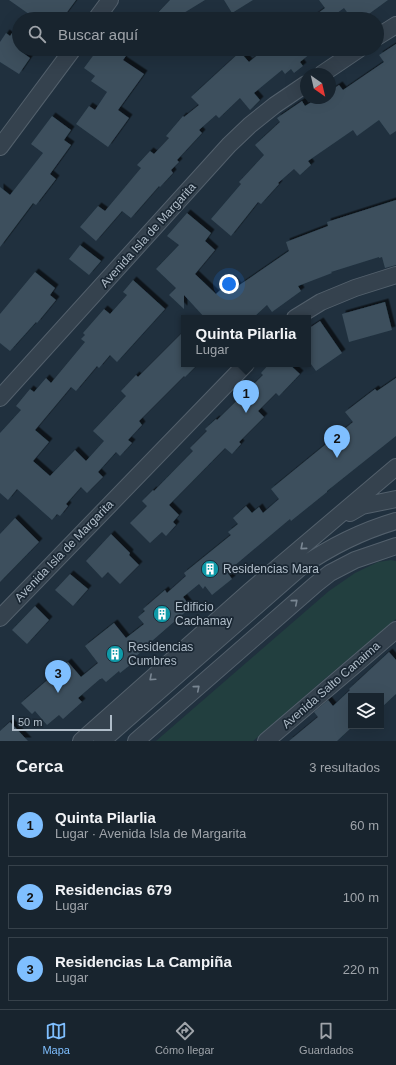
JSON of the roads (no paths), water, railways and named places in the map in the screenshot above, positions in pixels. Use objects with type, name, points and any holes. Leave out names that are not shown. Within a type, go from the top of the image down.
[{"type":"street","points":[[101,12],[110,0]]},
{"type":"street","points":[[384,33],[396,25]]},
{"type":"street","points":[[0,147],[68,56]]},
{"type":"street","points":[[331,68],[349,56]]},
{"type":"street","name":"Avenida Isla de Margarita","points":[[0,398],[229,145],[250,125],[300,88]]},
{"type":"street","points":[[300,315],[321,302],[355,288],[396,275]]},
{"type":"street","name":"Avenida Isla de Margarita","points":[[0,618],[243,367]]},
{"type":"street","points":[[81,741],[245,596],[396,467]]},
{"type":"street","points":[[372,487],[377,503],[396,517]]},
{"type":"street","points":[[332,522],[362,506],[396,500]]},
{"type":"street","points":[[102,741],[301,567],[320,554],[350,538],[384,524],[396,521]]},
{"type":"street","points":[[136,741],[330,573],[355,560],[396,546]]},
{"type":"street","name":"Avenida Salto Canaima","points":[[266,741],[396,630]]},
{"type":"place","name":"Quinta Pilarlia","points":[[246,413]]},
{"type":"place","name":"Residencias 679","points":[[337,458]]},
{"type":"place","name":"Residencias Mara","points":[[210,569]]},
{"type":"place","name":"Edificio Cachamay","points":[[162,614]]},
{"type":"place","name":"Residencias Cumbres","points":[[115,654]]},
{"type":"place","name":"Residencias La Campiña","points":[[58,693]]}]
